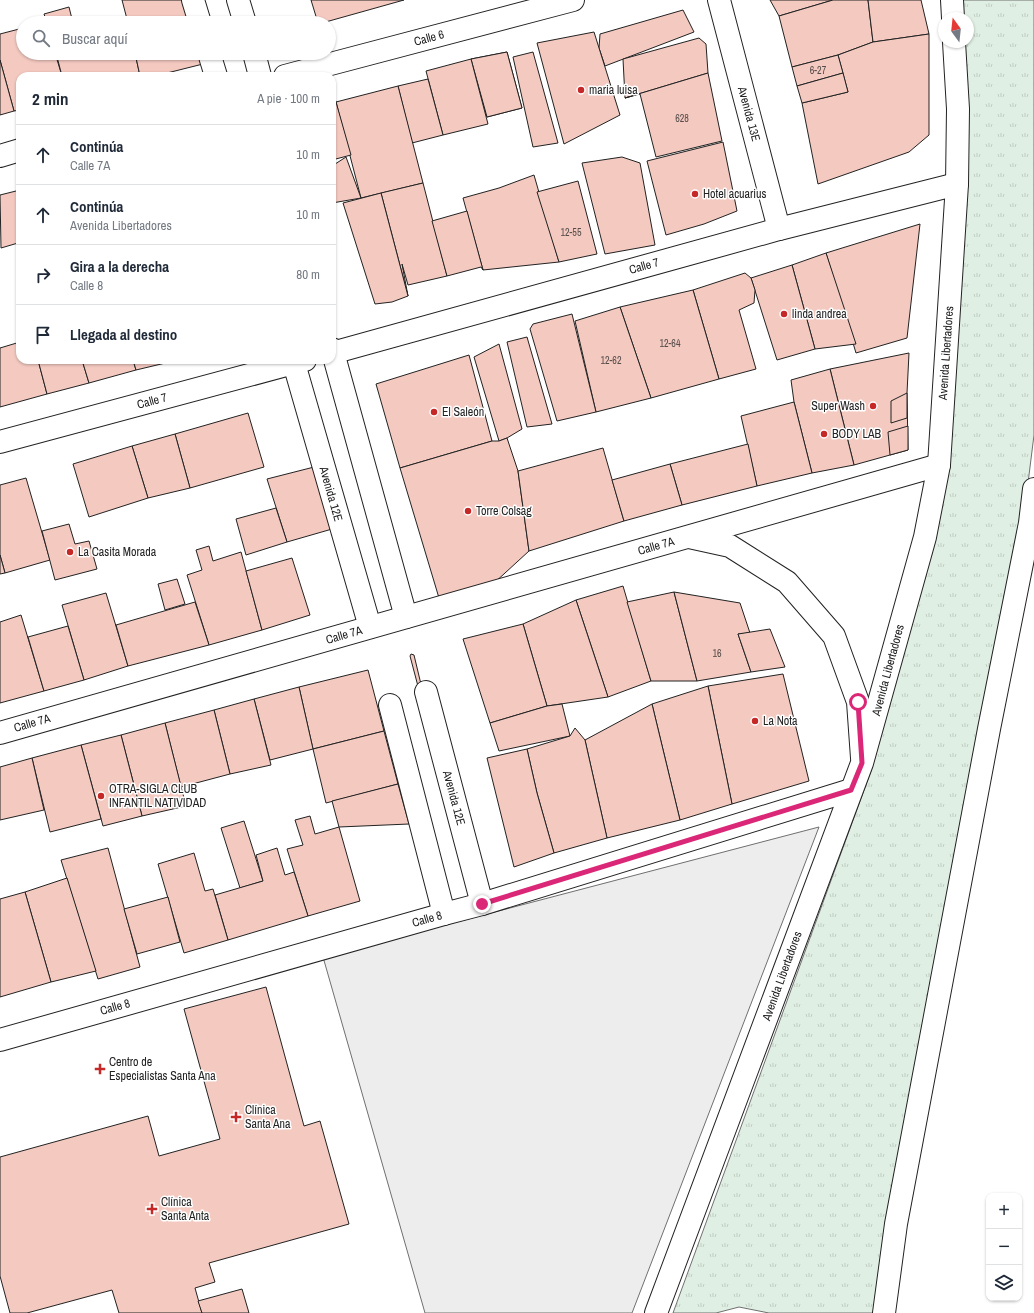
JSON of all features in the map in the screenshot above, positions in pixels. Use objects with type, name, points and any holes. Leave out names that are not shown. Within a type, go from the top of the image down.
[{"type":"street","points":[[193,0],[198,16]]},
{"type":"street","points":[[238,0],[243,16]]},
{"type":"street","name":"Calle 6","points":[[300,72],[573,0]]},
{"type":"street","name":"Avenida 13E","points":[[719,0],[779,229]]},
{"type":"street","points":[[952,0],[953,12]]},
{"type":"street","name":"Avenida Libertadores","points":[[656,1313],[862,763],[925,537],[939,465],[957,184],[958,109],[954,48]]},
{"type":"street","points":[[211,60],[215,72]]},
{"type":"street","points":[[256,60],[259,72]]},
{"type":"street","points":[[0,156],[16,151]]},
{"type":"street","name":"Calle 7","points":[[336,350],[779,229],[957,184]]},
{"type":"street","name":"Calle 7","points":[[0,442],[286,364]]},
{"type":"street","name":"Avenida 12E","points":[[298,364],[370,627]]},
{"type":"street","points":[[336,364],[406,617]]},
{"type":"street","name":"Calle 7A","points":[[0,733],[939,465]]},
{"type":"street","points":[[884,1313],[896,1224],[989,729],[1030,523],[1034,490]]},
{"type":"street","name":"Calle 7A","points":[[688,537],[730,546],[787,582],[834,636],[858,702],[862,763]]},
{"type":"street","name":"Avenida 12E","points":[[426,692],[482,904]]},
{"type":"street","points":[[390,705],[444,914]]},
{"type":"street","name":"Calle 8","points":[[0,1040],[482,904],[851,790]]},
{"type":"green space","points":[[962,0],[1034,0],[1034,435],[1025,507],[874,1313],[769,1313],[739,1307],[716,1313],[673,1313],[871,771],[945,468],[965,48],[974,48],[974,12],[963,12]]},
{"type":"shaded area","points":[[819,827],[632,1313],[425,1313],[323,957]]},
{"type":"building","points":[[122,0],[187,0],[192,16],[126,16]]},
{"type":"building","points":[[311,0],[404,0],[336,19],[336,16],[316,16]]},
{"type":"building","points":[[770,0],[833,0],[779,16]]},
{"type":"building","points":[[833,0],[868,0],[873,42],[838,55],[792,67],[779,16]]},
{"type":"building","points":[[868,0],[921,0],[929,34],[873,42]]},
{"type":"building","points":[[69,7],[71,16],[45,16],[44,14]]},
{"type":"building","points":[[683,10],[694,32],[605,66],[599,48],[600,34]]},
{"type":"building","points":[[16,30],[16,60],[57,60],[61,72],[16,72],[16,111],[14,111],[0,60],[0,34]]},
{"type":"building","name":"maria luisa","points":[[594,32],[620,115],[564,144],[537,43]]},
{"type":"building","points":[[929,34],[929,135],[909,152],[818,184],[802,103],[848,92],[838,55],[873,42]]},
{"type":"building","points":[[699,38],[706,44],[708,73],[625,98],[623,59]]},
{"type":"building","points":[[507,52],[522,108],[487,117],[471,59]]},
{"type":"building","points":[[507,52],[522,108],[487,117],[471,59]]},
{"type":"building","points":[[533,52],[558,143],[533,147],[513,57]]},
{"type":"building","points":[[838,55],[843,73],[797,86],[792,67]]},
{"type":"building","points":[[471,59],[488,124],[443,135],[426,71]]},
{"type":"building","points":[[0,60],[14,111],[0,115]]},
{"type":"building","points":[[58,60],[137,60],[139,72],[61,72]]},
{"type":"building","points":[[137,60],[206,60],[207,63],[171,72],[139,72]]},
{"type":"building","points":[[708,73],[722,141],[656,157],[640,94],[625,98]]},
{"type":"building","points":[[843,73],[848,92],[802,103],[797,86]]},
{"type":"building","points":[[428,79],[443,135],[412,143],[398,86]]},
{"type":"building","points":[[398,86],[423,183],[361,198],[336,102]]},
{"type":"building","points":[[336,102],[351,155],[336,159]]},
{"type":"building","name":"Hotel acuarius","points":[[723,142],[737,211],[704,224],[666,235],[647,161]]},
{"type":"building","points":[[346,157],[361,198],[336,202],[336,163]]},
{"type":"building","points":[[622,157],[640,163],[655,245],[605,254],[582,163]]},
{"type":"building","points":[[534,175],[559,262],[483,270],[463,198],[499,188]]},
{"type":"building","points":[[578,181],[597,254],[559,262],[537,192]]},
{"type":"building","points":[[423,183],[447,276],[408,285],[402,264],[408,296],[381,193]]},
{"type":"building","points":[[16,191],[16,244],[1,248],[0,195]]},
{"type":"building","points":[[381,193],[408,296],[392,302],[375,304],[343,203]]},
{"type":"building","points":[[467,211],[483,270],[481,267],[447,276],[432,221]]},
{"type":"building","points":[[920,224],[907,338],[856,353],[826,253]]},
{"type":"building","points":[[826,253],[856,344],[815,349],[792,265]]},
{"type":"building","name":"linda andrea","points":[[792,265],[815,349],[777,360],[751,278]]},
{"type":"building","points":[[745,273],[751,278],[755,290],[754,303],[739,310],[756,369],[719,379],[693,290]]},
{"type":"building","points":[[693,290],[719,379],[651,398],[620,307]]},
{"type":"building","points":[[620,307],[651,398],[596,412],[575,321]]},
{"type":"building","points":[[572,314],[596,412],[557,421],[530,329],[533,324]]},
{"type":"building","points":[[527,337],[552,424],[527,427],[507,342]]},
{"type":"building","points":[[16,343],[16,364],[39,364],[47,394],[0,407],[0,348]]},
{"type":"building","points":[[499,344],[522,429],[499,441],[474,357]]},
{"type":"building","name":"Super Wash","points":[[909,353],[907,393],[908,450],[854,465],[830,369]]},
{"type":"building","name":"El Saleón","points":[[469,355],[492,441],[400,468],[376,384]]},
{"type":"building","points":[[39,364],[83,364],[89,383],[47,394]]},
{"type":"building","points":[[83,364],[134,364],[136,370],[89,383]]},
{"type":"building","points":[[134,364],[161,364],[136,370]]},
{"type":"building","name":"BODY LAB","points":[[830,369],[854,465],[812,473],[794,402],[791,380]]},
{"type":"building","points":[[907,393],[907,418],[891,423],[891,401]]},
{"type":"building","points":[[794,402],[812,473],[757,486],[741,416]]},
{"type":"building","points":[[248,413],[264,467],[190,488],[175,434]]},
{"type":"building","points":[[908,426],[908,450],[890,455],[888,432]]},
{"type":"building","points":[[175,434],[190,488],[148,498],[132,446]]},
{"type":"building","name":"Torre Colsag","points":[[507,438],[518,471],[529,551],[493,584],[439,598],[400,468]]},
{"type":"building","points":[[748,444],[757,486],[682,505],[670,464]]},
{"type":"building","points":[[132,446],[148,498],[89,517],[73,464]]},
{"type":"building","points":[[603,448],[624,521],[529,551],[518,471]]},
{"type":"building","points":[[670,464],[682,505],[624,521],[612,480]]},
{"type":"building","points":[[318,466],[339,527],[287,542],[267,479]]},
{"type":"building","points":[[26,478],[50,560],[5,573],[0,555],[0,485]]},
{"type":"building","points":[[276,508],[287,542],[246,555],[236,519]]},
{"type":"building","name":"La Casita Morada","points":[[69,524],[75,544],[89,541],[97,569],[55,580],[42,531]]},
{"type":"building","points":[[209,546],[213,561],[241,552],[262,630],[209,645],[187,575],[202,570],[196,550]]},
{"type":"building","points":[[0,555],[5,573],[0,574]]},
{"type":"building","points":[[292,558],[310,615],[262,630],[246,571]]},
{"type":"building","points":[[177,579],[185,604],[165,610],[158,584]]},
{"type":"building","points":[[623,586],[651,681],[608,697],[576,600]]},
{"type":"building","points":[[674,592],[697,681],[651,681],[627,602]]},
{"type":"building","points":[[674,592],[740,603],[750,633],[738,634],[751,672],[697,681]]},
{"type":"building","points":[[106,593],[128,666],[84,680],[62,605]]},
{"type":"building","points":[[576,600],[608,697],[547,706],[523,624]]},
{"type":"building","points":[[195,602],[209,645],[128,666],[116,625]]},
{"type":"building","points":[[21,615],[44,691],[0,703],[0,622]]},
{"type":"building","points":[[523,624],[547,706],[490,723],[463,639]]},
{"type":"building","points":[[68,626],[84,680],[44,691],[28,637]]},
{"type":"building","points":[[770,629],[785,667],[751,672],[738,634]]},
{"type":"building","points":[[411,654],[414,655],[435,743],[433,743],[410,656]]},
{"type":"building","points":[[368,670],[384,731],[313,749],[299,687]]},
{"type":"building","name":"La Nota","points":[[783,674],[809,781],[732,804],[708,686]]},
{"type":"building","points":[[708,686],[732,804],[680,820],[652,704]]},
{"type":"building","points":[[299,687],[313,749],[270,760],[254,699]]},
{"type":"building","points":[[254,699],[271,765],[230,774],[214,710]]},
{"type":"building","points":[[562,704],[570,736],[499,751],[490,723],[547,706]]},
{"type":"building","points":[[652,704],[680,820],[607,838],[585,740]]},
{"type":"building","points":[[214,710],[230,774],[181,787],[165,723]]},
{"type":"building","points":[[165,723],[186,806],[142,816],[121,735]]},
{"type":"building","points":[[575,728],[585,740],[607,838],[554,853],[537,793],[527,749],[570,736]]},
{"type":"building","points":[[384,731],[398,784],[326,803],[313,749]]},
{"type":"building","points":[[121,735],[142,816],[103,826],[81,745]]},
{"type":"building","points":[[81,745],[101,819],[50,832],[32,758]]},
{"type":"building","points":[[527,749],[537,793],[554,853],[514,867],[487,758]]},
{"type":"building","points":[[32,758],[44,810],[0,820],[0,767]]},
{"type":"building","points":[[398,784],[409,824],[339,827],[332,801]]},
{"type":"building","points":[[310,816],[315,834],[339,827],[360,901],[308,916],[287,849],[303,845],[295,820]]},
{"type":"building","points":[[244,821],[263,881],[240,888],[221,828]]},
{"type":"building","points":[[108,848],[140,967],[98,979],[61,860]]},
{"type":"building","points":[[277,848],[285,875],[294,872],[308,916],[228,940],[215,895],[263,881],[256,855]]},
{"type":"building","points":[[194,853],[205,891],[213,889],[228,940],[184,953],[158,864]]},
{"type":"building","points":[[67,878],[96,971],[51,982],[25,892]]},
{"type":"building","points":[[25,892],[51,982],[0,997],[0,899]]},
{"type":"building","points":[[168,897],[180,942],[137,954],[124,909]]},
{"type":"building","name":"Clínica Santa Ana","points":[[266,987],[304,1126],[320,1121],[349,1224],[209,1263],[215,1282],[195,1288],[202,1313],[119,1313],[112,1290],[27,1313],[10,1313],[0,1276],[0,1157],[148,1116],[159,1156],[220,1139],[184,1009]]},
{"type":"building","points":[[242,1289],[249,1313],[202,1313],[198,1301]]},
{"type":"place","name":"maria luisa","points":[[581,90]]},
{"type":"place","name":"Hotel acuarius","points":[[695,194]]},
{"type":"place","name":"linda andrea","points":[[784,314]]},
{"type":"place","name":"Super Wash","points":[[873,406]]},
{"type":"place","name":"El Saleón","points":[[434,412]]},
{"type":"place","name":"BODY LAB","points":[[824,434]]},
{"type":"place","name":"Torre Colsag","points":[[468,511]]},
{"type":"place","name":"La Casita Morada","points":[[70,552]]},
{"type":"place","name":"La Nota","points":[[755,721]]},
{"type":"place","name":"OTRA-SIGLA CLUB INFANTIL NATIVIDAD","points":[[101,796]]},
{"type":"place","name":"Centro de Especialistas Santa Ana","points":[[100,1069]]},
{"type":"place","name":"Clínica Santa Ana","points":[[236,1117]]},
{"type":"place","name":"Clínica Santa Anta","points":[[152,1209]]},
{"type":"route","points":[[482,904],[851,790],[862,763],[858,702]]}]
